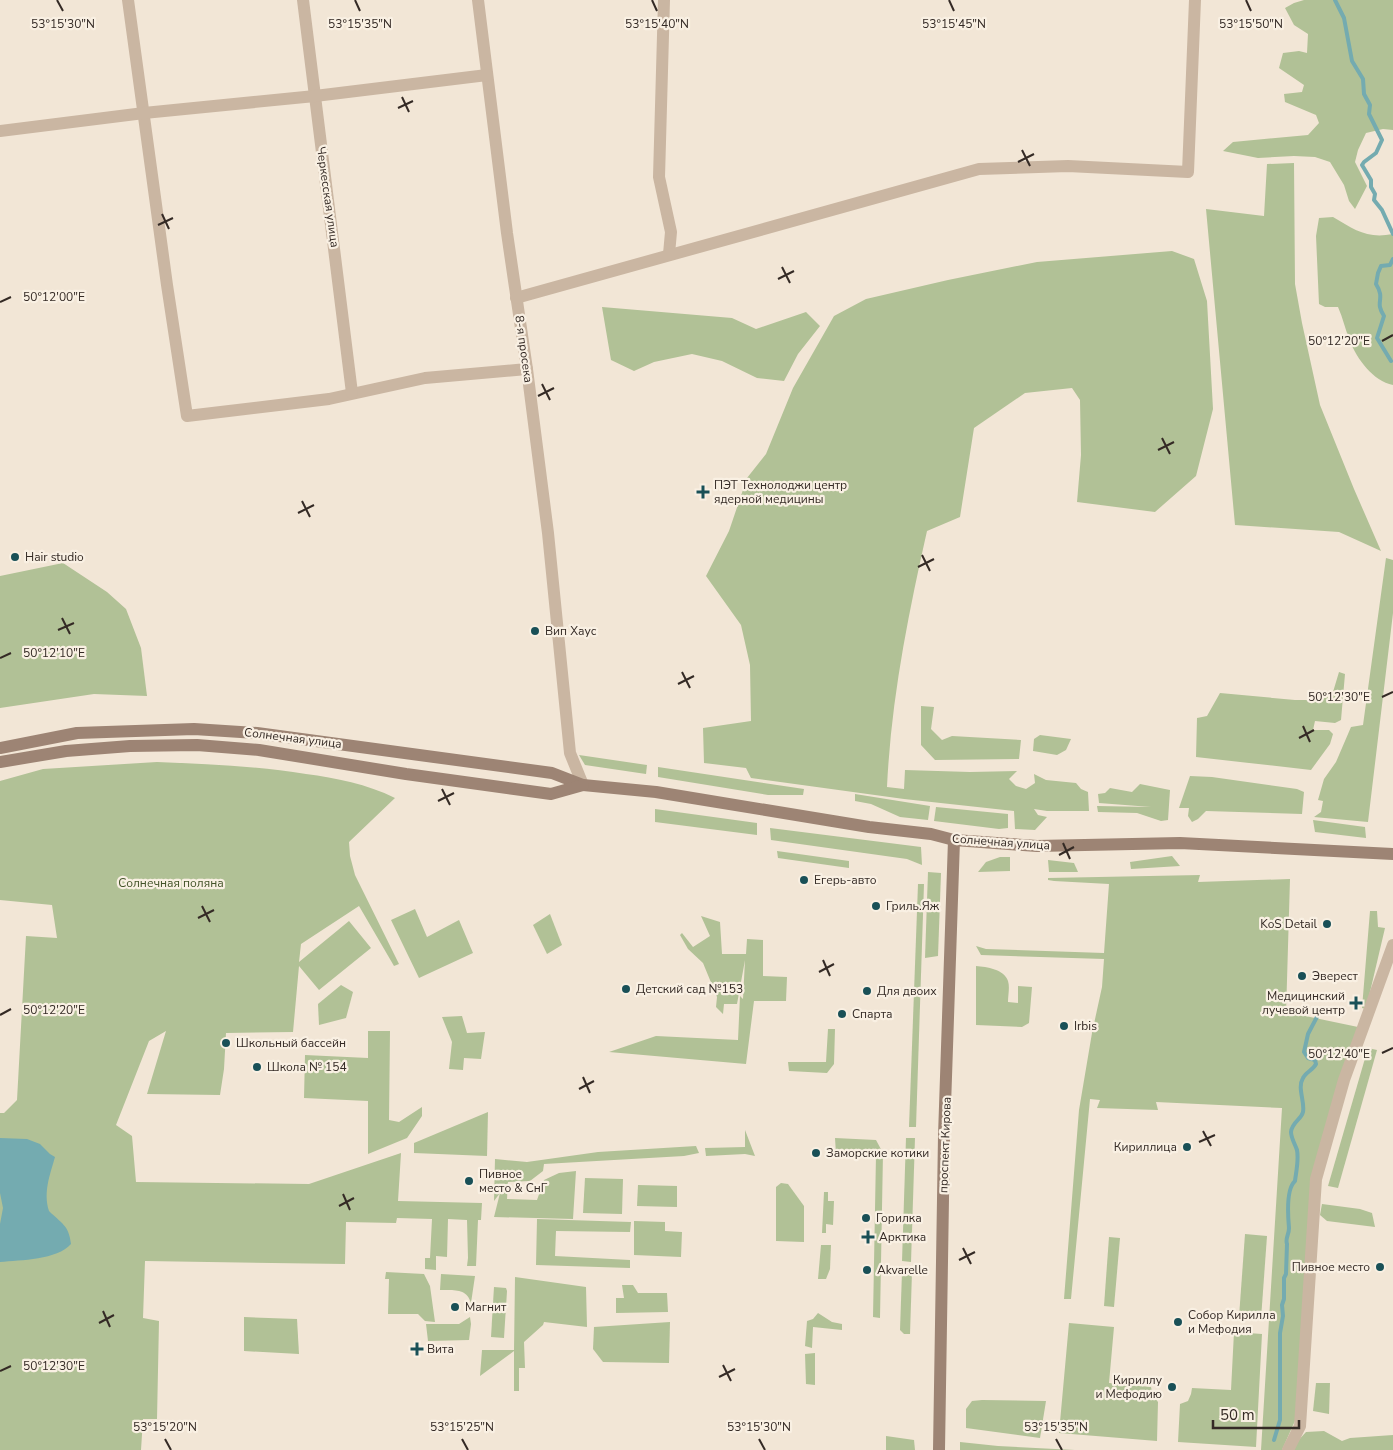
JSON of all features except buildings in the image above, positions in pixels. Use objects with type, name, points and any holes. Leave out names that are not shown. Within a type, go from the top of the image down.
[{"type":"main road","name":"Солнечная улица","points":[[0,748],[77,733],[194,729],[258,733],[552,773],[583,785],[656,792],[869,827],[931,834],[954,840],[1037,846],[1180,843],[1393,854]]},
{"type":"main road","name":"Солнечная улица","points":[[0,762],[66,751],[130,746],[197,745],[259,750],[406,774],[551,794],[583,785]]},
{"type":"main road","name":"проспект Кирова","points":[[939,1450],[944,1146],[954,840]]},
{"type":"street","points":[[128,0],[187,416],[329,399],[425,378],[528,369]]},
{"type":"street","name":"Черкесская улица","points":[[303,0],[352,393]]},
{"type":"street","name":"8-я просека","points":[[478,0],[516,298],[528,369],[548,533],[570,753],[583,785]]},
{"type":"street","points":[[664,0],[659,177],[671,232],[669,254]]},
{"type":"street","points":[[516,298],[979,169],[1068,166],[1188,172],[1195,0]]},
{"type":"street","points":[[0,131],[487,75]]},
{"type":"street","points":[[1288,1450],[1300,1426],[1316,1179],[1344,1080],[1393,945]]},
{"type":"green space","points":[[1304,0],[1393,0],[1393,130],[1383,129],[1366,133],[1355,162],[1367,186],[1355,209],[1349,201],[1344,185],[1330,162],[1315,157],[1258,158],[1223,151],[1233,142],[1308,135],[1319,123],[1316,115],[1285,102],[1284,94],[1302,92],[1304,85],[1279,68],[1283,53],[1299,51],[1307,53],[1308,34],[1294,25],[1285,8]]},
{"type":"green space","points":[[1294,163],[1295,284],[1320,405],[1381,551],[1339,532],[1235,525],[1206,209],[1264,216],[1267,164]]},
{"type":"green space","points":[[1333,217],[1368,234],[1393,234],[1393,385],[1372,374],[1361,362],[1350,341],[1338,307],[1325,307],[1319,304],[1316,236],[1319,218]]},
{"type":"green space","points":[[1172,251],[1194,259],[1207,301],[1213,409],[1196,476],[1155,512],[1077,502],[1081,455],[1080,400],[1072,388],[1025,393],[974,428],[960,517],[927,531],[913,594],[896,690],[887,787],[904,789],[905,770],[1017,771],[1009,779],[1016,786],[1026,789],[1035,783],[1034,774],[1046,780],[1076,783],[1081,789],[1088,792],[1089,811],[1047,811],[1034,809],[1038,815],[1047,817],[1035,830],[1015,829],[1014,811],[904,799],[751,778],[746,768],[704,763],[703,728],[751,721],[750,665],[741,625],[706,576],[729,531],[747,478],[766,454],[793,388],[834,316],[866,299],[1037,262]]},
{"type":"green space","points":[[602,307],[732,318],[756,329],[806,312],[820,326],[798,354],[784,381],[757,378],[722,361],[692,354],[654,362],[634,371],[611,360]]},
{"type":"green space","points":[[1386,558],[1393,560],[1393,613],[1368,822],[1314,817],[1321,812],[1323,801],[1318,800],[1324,779],[1336,762],[1351,727],[1363,725]]},
{"type":"green space","points":[[63,563],[107,592],[126,609],[141,648],[147,696],[94,694],[0,708],[0,576]]},
{"type":"green space","points":[[1339,672],[1345,674],[1341,720],[1335,723],[1315,721],[1313,730],[1329,730],[1333,734],[1330,744],[1311,770],[1196,757],[1197,718],[1207,716],[1220,693],[1295,700],[1318,700],[1323,691],[1333,692]]},
{"type":"green space","points":[[921,706],[934,707],[931,729],[942,740],[952,736],[1021,740],[1019,759],[935,760],[921,745]]},
{"type":"green space","points":[[1040,735],[1071,739],[1066,750],[1057,755],[1033,751],[1034,739]]},
{"type":"green space","points":[[579,755],[647,765],[646,774],[585,765]]},
{"type":"green space","name":"Солнечная поляна","points":[[157,762],[287,771],[362,785],[395,798],[349,842],[350,856],[355,875],[399,964],[394,966],[359,906],[301,944],[299,962],[349,921],[371,948],[319,990],[299,966],[293,1032],[226,1033],[220,1095],[147,1094],[166,1031],[149,1041],[116,1125],[132,1136],[136,1182],[309,1184],[401,1153],[398,1201],[482,1203],[481,1220],[478,1220],[476,1266],[467,1266],[467,1220],[448,1219],[447,1257],[436,1256],[436,1270],[425,1269],[425,1258],[430,1258],[432,1219],[397,1218],[396,1223],[346,1222],[345,1264],[145,1261],[143,1318],[159,1321],[157,1419],[143,1419],[141,1450],[0,1450],[0,1113],[4,1113],[17,1100],[26,936],[57,938],[52,905],[0,900],[0,781],[43,769]]},
{"type":"green space","points":[[658,767],[804,789],[803,795],[768,795],[658,777]]},
{"type":"green space","points":[[1190,776],[1212,777],[1297,789],[1304,792],[1302,814],[1206,811],[1192,822],[1188,816],[1189,808],[1179,808]]},
{"type":"green space","points":[[1140,784],[1170,790],[1168,820],[1161,821],[1137,813],[1098,812],[1097,806],[1151,807],[1099,803],[1098,794],[1105,793],[1110,788],[1132,792]]},
{"type":"green space","points":[[855,794],[930,806],[928,820],[900,817],[871,804],[855,801]]},
{"type":"green space","points":[[936,807],[1008,814],[1008,828],[999,829],[934,821]]},
{"type":"green space","points":[[655,809],[757,823],[757,835],[655,822]]},
{"type":"green space","points":[[1313,820],[1365,827],[1366,838],[1315,832]]},
{"type":"green space","points":[[770,828],[921,847],[922,865],[907,859],[771,840]]},
{"type":"green space","points":[[777,851],[849,861],[849,868],[778,858]]},
{"type":"green space","points":[[1172,856],[1180,866],[1131,869],[1130,862]]},
{"type":"green space","points":[[1000,857],[1010,857],[1010,871],[978,872],[986,862]]},
{"type":"green space","points":[[1048,860],[1074,863],[1078,872],[1049,872]]},
{"type":"green space","points":[[928,872],[941,873],[938,956],[925,958]]},
{"type":"green space","points":[[1200,875],[1198,882],[1290,879],[1286,1014],[1291,1013],[1358,1027],[1315,1178],[1298,1414],[1282,1450],[1261,1450],[1282,1108],[1156,1102],[1158,1110],[1097,1108],[1100,1100],[1090,1099],[1071,1299],[1064,1299],[1079,1110],[1102,987],[1104,959],[981,955],[976,946],[986,949],[1104,953],[1109,884],[1054,881],[1048,880],[1048,878]]},
{"type":"green space","points":[[918,884],[924,884],[916,1127],[909,1127]]},
{"type":"green space","points":[[415,909],[427,937],[459,920],[473,953],[419,978],[391,920]]},
{"type":"green space","points":[[1370,911],[1377,911],[1378,927],[1385,928],[1366,1009],[1362,1008]]},
{"type":"green space","points":[[550,914],[562,945],[547,954],[533,925]]},
{"type":"green space","points":[[701,916],[720,922],[722,954],[746,954],[747,939],[763,940],[763,976],[787,977],[786,1001],[754,1001],[746,1064],[609,1052],[656,1036],[738,1040],[740,996],[743,999],[745,960],[737,1004],[724,1004],[723,1014],[716,1007],[717,997],[703,963],[688,949],[680,935],[682,933],[693,947],[710,936]]},
{"type":"green space","points":[[976,966],[995,969],[1006,977],[1009,986],[1008,1002],[1018,1003],[1018,986],[1032,987],[1029,1023],[1022,1027],[976,1025]]},
{"type":"green space","points":[[341,985],[353,992],[346,1018],[319,1025],[318,1004]]},
{"type":"green space","points":[[462,1016],[467,1033],[485,1032],[481,1059],[464,1058],[463,1070],[449,1069],[452,1042],[442,1017]]},
{"type":"green space","points":[[828,1029],[835,1029],[834,1064],[827,1073],[789,1071],[788,1062],[826,1062]]},
{"type":"green space","points":[[368,1031],[390,1031],[389,1120],[399,1122],[422,1107],[422,1116],[407,1138],[368,1154],[368,1101],[304,1098],[305,1055],[368,1058]]},
{"type":"green space","points":[[1368,1048],[1377,1050],[1338,1188],[1328,1186]]},
{"type":"green space","points":[[488,1112],[487,1156],[414,1153],[414,1143]]},
{"type":"green space","points":[[745,1130],[755,1156],[745,1154],[706,1156],[705,1148],[745,1147]]},
{"type":"green space","points":[[835,1138],[876,1140],[883,1153],[880,1318],[873,1317],[876,1155],[875,1157],[836,1154]]},
{"type":"green space","points":[[906,1138],[915,1138],[911,1262],[902,1261]]},
{"type":"green space","points":[[696,1146],[699,1153],[684,1156],[544,1164],[543,1171],[530,1181],[508,1182],[507,1199],[537,1200],[544,1180],[559,1173],[576,1171],[573,1219],[494,1217],[500,1193],[494,1201],[495,1159],[527,1162],[598,1152]]},
{"type":"green space","points":[[585,1178],[623,1179],[622,1214],[583,1213]]},
{"type":"green space","points":[[781,1183],[788,1184],[804,1206],[804,1242],[776,1241],[776,1187]]},
{"type":"green space","points":[[638,1185],[677,1186],[677,1207],[637,1206]]},
{"type":"green space","points":[[824,1192],[828,1192],[828,1201],[834,1201],[833,1225],[826,1224],[826,1233],[822,1233]]},
{"type":"green space","points":[[1322,1204],[1360,1209],[1372,1213],[1375,1227],[1327,1221],[1320,1215]]},
{"type":"green space","points":[[537,1219],[631,1222],[630,1232],[556,1231],[555,1256],[630,1260],[630,1268],[536,1265]]},
{"type":"green space","points":[[634,1221],[665,1222],[665,1231],[682,1232],[681,1257],[634,1255]]},
{"type":"green space","points":[[1245,1234],[1267,1236],[1261,1319],[1239,1317]]},
{"type":"green space","points":[[1109,1237],[1120,1238],[1114,1307],[1104,1306]]},
{"type":"green space","points":[[821,1245],[831,1245],[830,1269],[826,1279],[818,1279]]},
{"type":"green space","points":[[386,1272],[424,1274],[430,1286],[435,1322],[425,1321],[418,1314],[388,1314],[389,1279],[385,1279]]},
{"type":"green space","points":[[902,1272],[912,1272],[910,1334],[904,1334],[900,1330]]},
{"type":"green space","points":[[441,1274],[475,1276],[471,1303],[463,1292],[440,1290]]},
{"type":"green space","points":[[515,1277],[586,1287],[587,1327],[544,1322],[524,1342],[525,1368],[519,1368],[519,1391],[514,1391],[514,1351],[480,1376],[482,1350],[514,1350]]},
{"type":"green space","points":[[622,1285],[633,1285],[638,1293],[667,1293],[668,1312],[616,1313],[616,1298],[624,1298]]},
{"type":"green space","points":[[494,1287],[506,1288],[507,1291],[504,1338],[491,1337]]},
{"type":"green space","points":[[818,1313],[832,1322],[842,1324],[842,1330],[813,1327],[812,1348],[805,1346],[807,1321],[813,1319]]},
{"type":"green space","points":[[244,1317],[297,1319],[299,1354],[244,1351]]},
{"type":"green space","points":[[470,1317],[469,1340],[428,1341],[426,1324],[459,1324]]},
{"type":"green space","points":[[670,1322],[669,1363],[603,1362],[593,1349],[594,1327]]},
{"type":"green space","points":[[1069,1323],[1114,1327],[1109,1383],[1151,1387],[1153,1396],[1158,1402],[1157,1441],[1059,1433]]},
{"type":"green space","points":[[1234,1332],[1262,1334],[1256,1447],[1178,1442],[1180,1404],[1188,1401],[1192,1388],[1231,1390]]},
{"type":"green space","points":[[815,1353],[815,1385],[806,1384],[805,1354]]},
{"type":"green space","points":[[1316,1383],[1330,1383],[1329,1414],[1313,1411]]},
{"type":"green space","points":[[972,1401],[1046,1401],[1040,1438],[966,1428],[966,1409]]},
{"type":"green space","points":[[1324,1431],[1342,1441],[1350,1438],[1393,1435],[1393,1450],[1293,1450],[1296,1443],[1306,1432]]},
{"type":"green space","points":[[886,1436],[914,1440],[915,1450],[886,1450]]},
{"type":"green space","points":[[960,1442],[998,1446],[1075,1450],[960,1450]]},
{"type":"water","points":[[0,1138],[27,1139],[40,1144],[55,1157],[48,1184],[47,1204],[49,1211],[64,1225],[70,1238],[71,1244],[65,1249],[48,1256],[28,1260],[0,1262],[0,1224],[3,1208],[0,1193]]},
{"type":"waterway","points":[[1335,0],[1344,18],[1352,61],[1363,79],[1364,94],[1370,105],[1369,114],[1382,140],[1376,153],[1362,165],[1371,180],[1371,187],[1375,194],[1374,200],[1382,210],[1393,234]]},
{"type":"waterway","points":[[1391,361],[1377,338],[1384,316],[1381,311],[1380,294],[1376,284],[1381,266],[1390,265],[1393,259]]},
{"type":"waterway","points":[[1274,1440],[1280,1420],[1280,1333],[1283,1316],[1284,1278],[1286,1274],[1286,1240],[1289,1228],[1288,1203],[1290,1190],[1295,1181],[1298,1162],[1297,1150],[1291,1132],[1303,1112],[1301,1082],[1304,1076],[1316,1064],[1315,1060],[1308,1058],[1304,1052],[1308,1034],[1319,1013]]},
{"type":"place","name":"ПЭТ Технолоджи центр ядерной медицины","points":[[703,492]]},
{"type":"place","name":"Hair studio","points":[[15,557]]},
{"type":"place","name":"Вип Хаус","points":[[535,631]]},
{"type":"place","name":"Егерь-авто","points":[[804,880]]},
{"type":"place","name":"Гриль.Яж","points":[[876,906]]},
{"type":"place","name":"KoS Detail","points":[[1327,924]]},
{"type":"place","name":"Эверест","points":[[1302,976]]},
{"type":"place","name":"Детский сад №153","points":[[626,989]]},
{"type":"place","name":"Для двоих","points":[[867,991]]},
{"type":"place","name":"Медицинский лучевой центр","points":[[1356,1003]]},
{"type":"place","name":"Спарта","points":[[842,1014]]},
{"type":"place","name":"Irbis","points":[[1064,1026]]},
{"type":"place","name":"Школьный бассейн","points":[[226,1043]]},
{"type":"place","name":"Школа № 154","points":[[257,1067]]},
{"type":"place","name":"Кириллица","points":[[1187,1147]]},
{"type":"place","name":"Заморские котики","points":[[816,1153]]},
{"type":"place","name":"Пивное место & СнГ","points":[[469,1181]]},
{"type":"place","name":"Горилка","points":[[866,1218]]},
{"type":"place","name":"Арктика","points":[[868,1237]]},
{"type":"place","name":"Пивное место","points":[[1380,1267]]},
{"type":"place","name":"Akvarelle","points":[[867,1270]]},
{"type":"place","name":"Магнит","points":[[455,1307]]},
{"type":"place","name":"Собор Кирилла и Мефодия","points":[[1178,1322]]},
{"type":"place","name":"Вита","points":[[417,1349]]},
{"type":"place","name":"Кириллу и Мефодию","points":[[1172,1387]]}]
